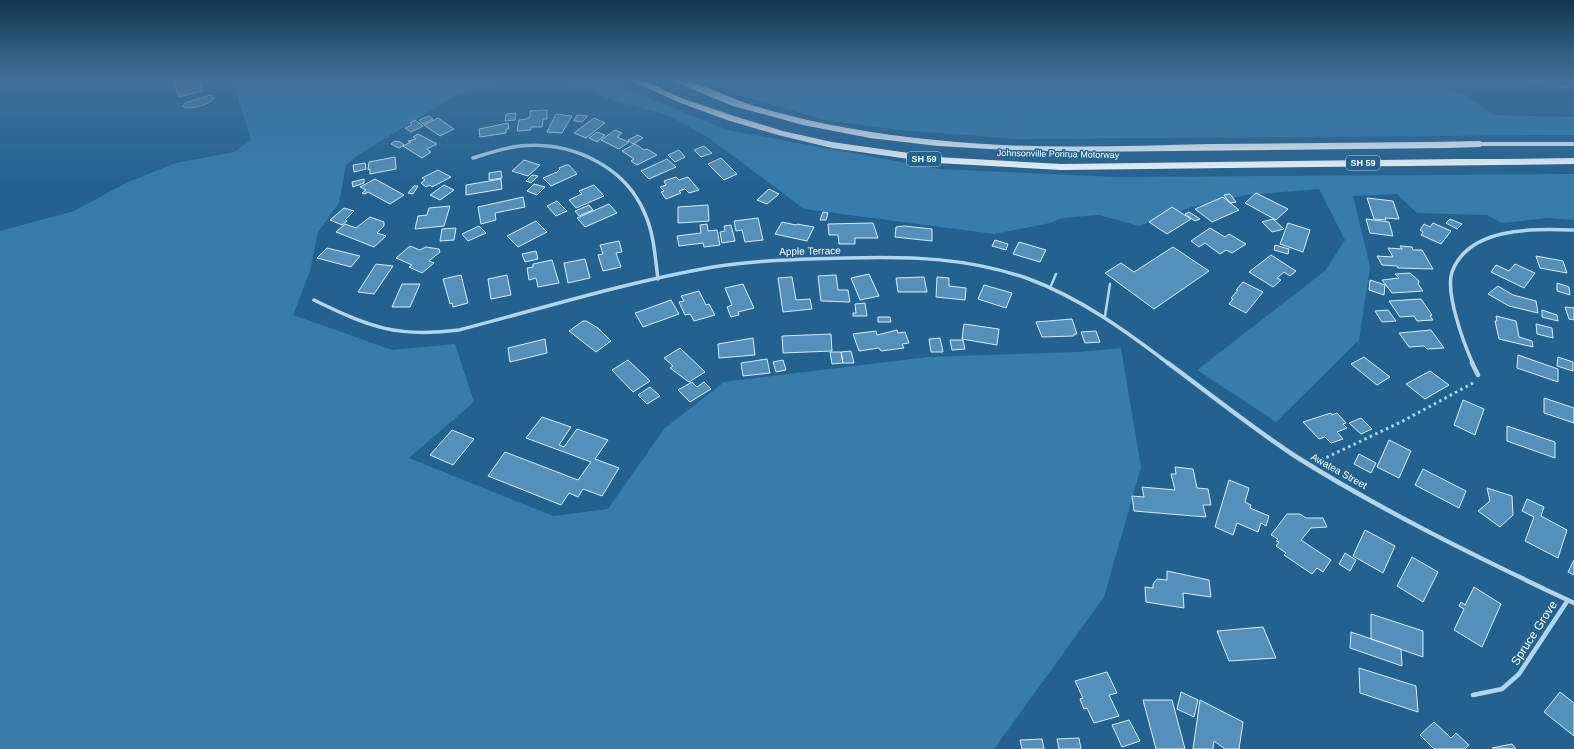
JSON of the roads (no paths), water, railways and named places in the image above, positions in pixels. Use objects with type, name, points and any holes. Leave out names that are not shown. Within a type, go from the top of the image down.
[{"type":"highway","name":"Johnsonville Porirua Motorway","points":[[719,114],[773,132],[836,147],[906,158],[1044,167],[1498,162]]},
{"type":"highway","name":"Johnsonville Porirua Motorway","points":[[771,114],[794,121],[881,138],[978,148],[1099,150],[1480,144]]},
{"type":"main road","name":"SH 59","points":[[1480,144],[1574,144]]},
{"type":"main road","name":"SH 59","points":[[1498,162],[1574,161]]},
{"type":"street","points":[[473,158],[500,149],[546,145],[584,153],[598,160],[628,185],[642,206],[649,225],[658,279]]},
{"type":"street","points":[[1478,375],[1458,326],[1453,304],[1452,273],[1460,257],[1473,245],[1510,233],[1548,230],[1574,230]]},
{"type":"street","name":"Apple Terrace","points":[[314,300],[335,310],[391,331],[437,333],[459,330],[658,279],[712,268],[777,259],[926,257],[989,267],[1050,288],[1116,323]]},
{"type":"street","name":"Awatea Street","points":[[1116,323],[1241,418],[1310,465],[1492,563],[1574,603]]},
{"type":"street","name":"Spruce Grove","points":[[1473,695],[1502,689],[1519,674],[1568,600]]},
{"type":"lane","points":[[1050,288],[1056,274]]},
{"type":"lane","points":[[1105,316],[1110,284]]}]
